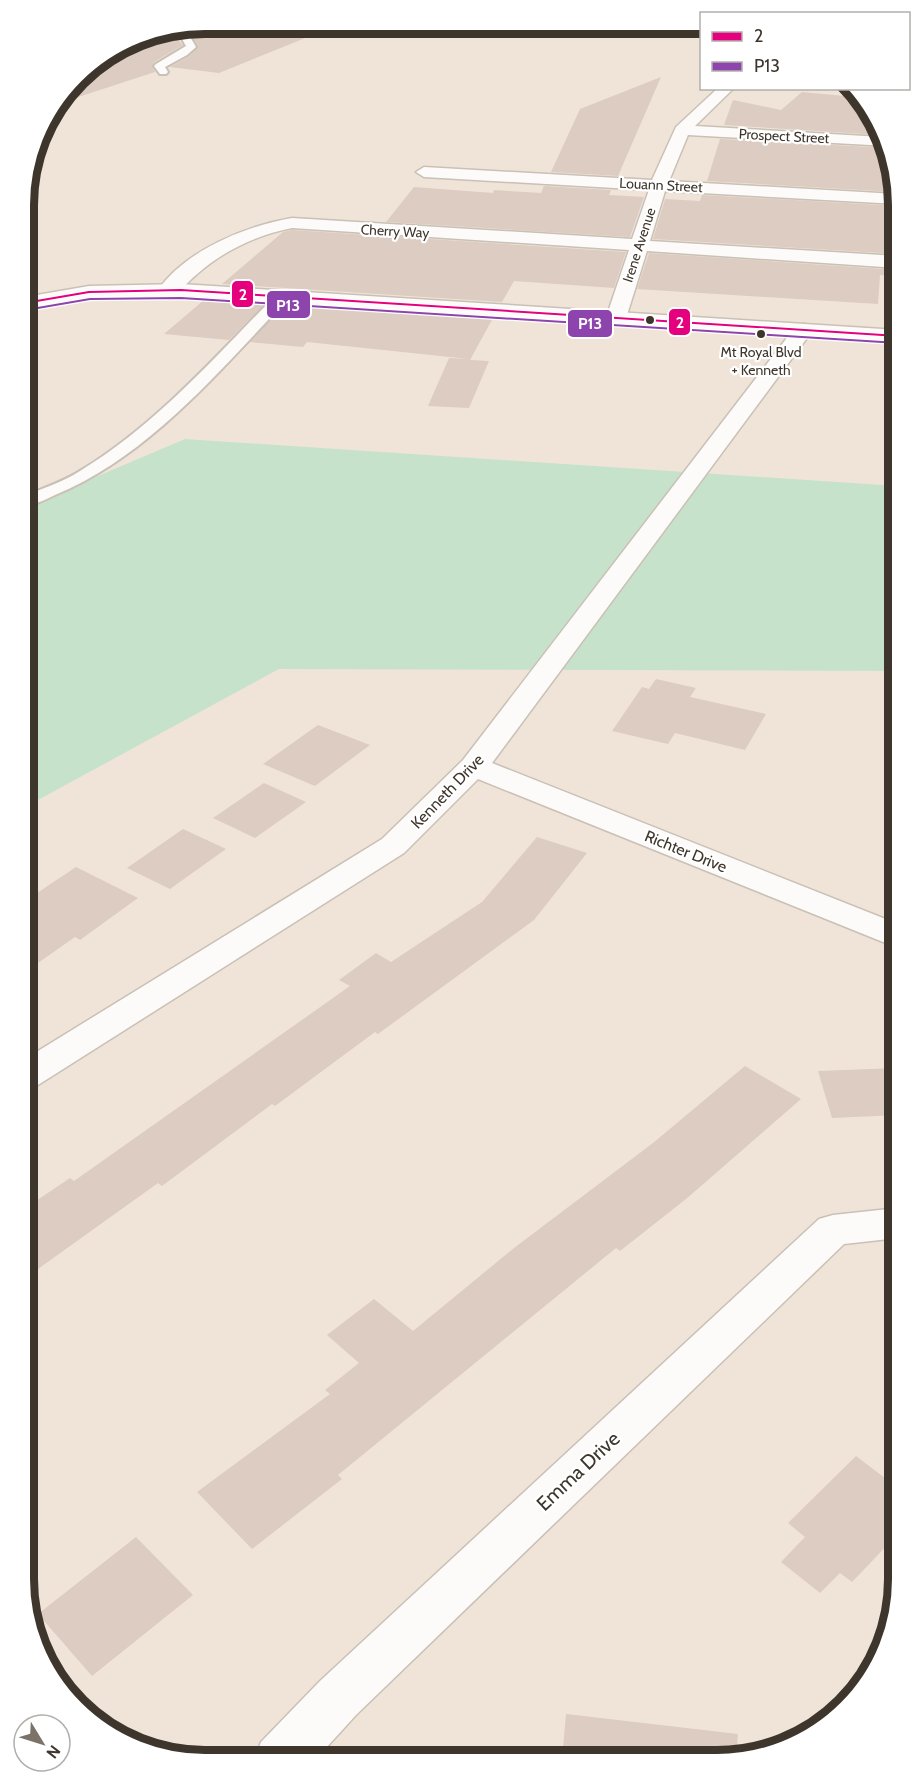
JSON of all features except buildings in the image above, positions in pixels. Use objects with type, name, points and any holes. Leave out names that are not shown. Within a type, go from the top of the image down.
[{"type":"street","name":"Irene Avenue","points":[[616,318],[659,184],[682,130],[725,90]]},
{"type":"street","name":"Prospect Street","points":[[682,130],[875,141]]},
{"type":"street","name":"Louann Street","points":[[424,172],[887,198]]},
{"type":"street","name":"Cherry Way","points":[[168,290],[182,275],[219,251],[276,225],[292,223],[888,261]]},
{"type":"street","points":[[35,301],[89,292],[168,290],[888,335]]},
{"type":"street","name":"Kenneth Drive","points":[[35,1070],[393,846],[474,766],[803,330]]},
{"type":"street","name":"Richter Drive","points":[[474,766],[887,933]]},
{"type":"street","name":"Emma Drive","points":[[289,1750],[338,1698],[833,1230],[887,1224]]},
{"type":"lane","points":[[163,72],[159,66],[191,47],[185,36]]},
{"type":"lane","points":[[35,498],[83,476],[128,444],[187,395],[283,296]]},
{"type":"green space","points":[[185,439],[888,485],[888,671],[279,669],[35,802],[35,503]]},
{"type":"transit line","name":"2","points":[[35,301],[89,292],[181,290],[888,335]]},
{"type":"transit line","name":"P13","points":[[35,308],[90,299],[181,298],[888,342]]},
{"type":"place","name":"Mt Royal Blvd + Kenneth","points":[[761,334]]}]
